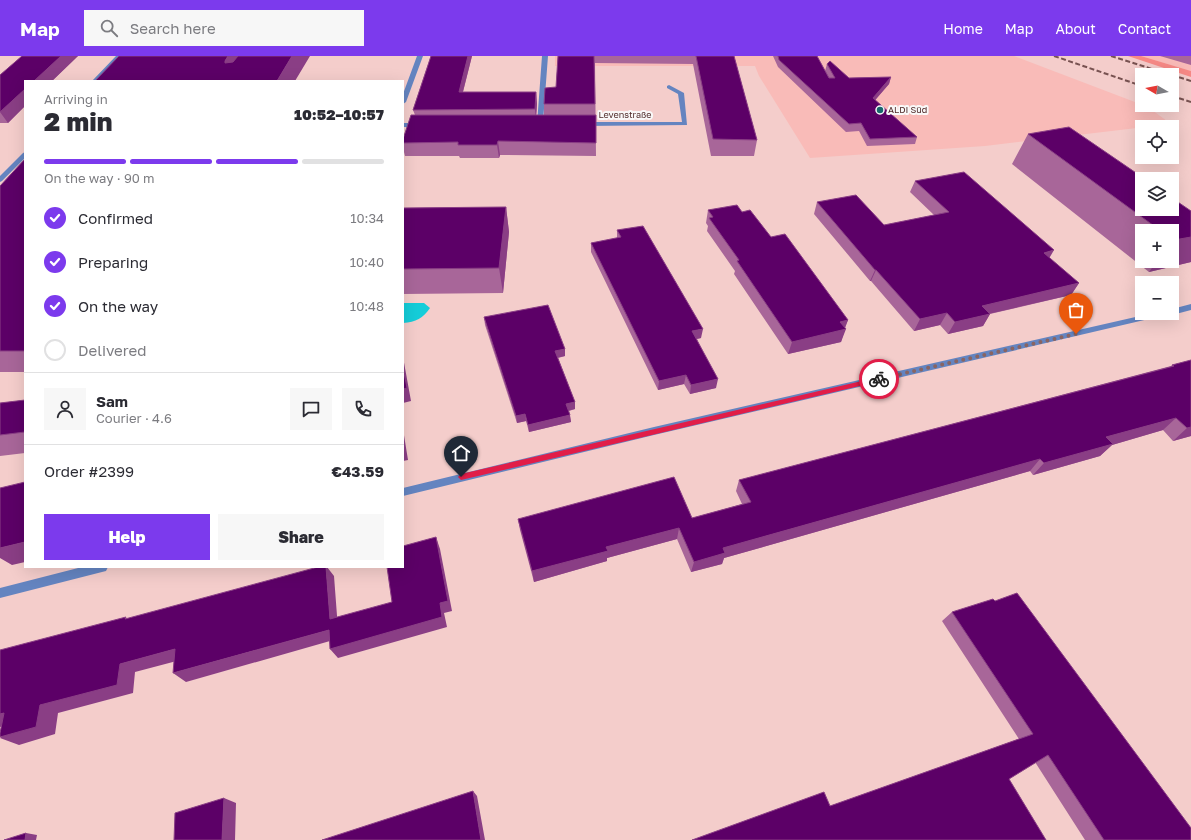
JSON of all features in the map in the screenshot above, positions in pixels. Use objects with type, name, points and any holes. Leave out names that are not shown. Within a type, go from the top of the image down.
[{"type":"street","points":[[96,80],[119,56]]},
{"type":"street","points":[[404,99],[420,56]]},
{"type":"street","points":[[545,56],[537,124],[547,124]]},
{"type":"street","name":"Levenstraße","points":[[578,124],[685,124],[681,93],[669,87]]},
{"type":"street","points":[[404,125],[426,125]]},
{"type":"street","points":[[0,180],[24,155]]},
{"type":"street","points":[[1179,310],[1191,307]]},
{"type":"street","points":[[404,492],[661,429],[1136,320]]},
{"type":"street","points":[[0,593],[98,568]]},
{"type":"shaded area","points":[[555,56],[1014,56],[1135,102],[1135,112],[1155,112],[1166,120],[1135,120],[1135,128],[985,146],[810,158],[759,76],[755,66],[555,66]]},
{"type":"shaded area","points":[[1128,56],[1141,56],[1191,71],[1191,77],[1179,73],[1179,68],[1164,68]]},
{"type":"shaded area","points":[[1141,56],[1191,56],[1191,71]]},
{"type":"water","points":[[404,303],[424,303],[430,308],[419,319],[404,323]]},
{"type":"building","points":[[22,56],[61,56],[35,80],[24,80],[24,90],[0,112],[0,75]]},
{"type":"building","points":[[119,56],[228,56],[225,63],[233,62],[238,56],[292,56],[278,80],[96,80]]},
{"type":"building","points":[[431,56],[468,56],[459,92],[536,92],[535,109],[413,110]]},
{"type":"building","points":[[558,56],[594,56],[595,104],[544,104],[545,88],[556,87]]},
{"type":"building","points":[[696,56],[734,56],[757,140],[713,139]]},
{"type":"building","points":[[778,56],[817,56],[829,78],[835,78],[827,64],[830,61],[849,78],[891,77],[873,98],[917,137],[870,139],[861,123],[849,124],[779,60]]},
{"type":"building","points":[[411,115],[596,115],[596,143],[498,141],[497,145],[458,145],[458,142],[404,143],[404,136]]},
{"type":"building","points":[[1069,127],[1135,172],[1135,212],[1028,134]]},
{"type":"building","points":[[24,160],[24,351],[0,351],[0,186]]},
{"type":"building","points":[[964,172],[1054,250],[1044,253],[1079,283],[982,306],[990,314],[955,322],[947,313],[920,319],[875,270],[817,202],[856,195],[884,225],[949,212],[915,181]]},
{"type":"building","points":[[1179,203],[1191,211],[1191,237],[1179,239],[1179,224],[1151,224],[1140,216],[1179,216]]},
{"type":"building","points":[[737,205],[742,212],[750,210],[771,237],[785,234],[848,320],[840,322],[846,329],[792,342],[737,261],[739,260],[709,218],[713,217],[708,210]]},
{"type":"building","points":[[506,207],[499,268],[404,269],[404,208]]},
{"type":"building","points":[[643,226],[703,329],[692,331],[718,379],[691,385],[686,375],[659,381],[591,243],[621,237],[617,230]]},
{"type":"building","points":[[548,305],[565,349],[555,351],[575,402],[566,404],[570,415],[528,425],[525,414],[516,416],[484,317]]},
{"type":"building","points":[[1191,360],[1191,427],[1187,428],[1176,418],[1106,437],[1113,444],[1044,463],[1040,459],[723,548],[725,553],[694,562],[679,528],[606,547],[608,551],[532,571],[518,519],[674,477],[692,518],[751,502],[739,480],[1174,366],[1172,365]]},
{"type":"building","points":[[404,373],[407,388],[404,389]]},
{"type":"building","points":[[24,400],[24,432],[0,435],[0,403]]},
{"type":"building","points":[[24,482],[24,542],[0,548],[0,488]]},
{"type":"building","points":[[436,537],[448,601],[440,603],[442,617],[330,649],[329,630],[173,673],[175,649],[120,664],[117,685],[40,705],[36,727],[0,737],[4,713],[0,714],[0,650],[126,617],[125,619],[314,568],[326,568],[330,619],[392,602],[387,568],[404,568],[404,546]]},
{"type":"building","points":[[1017,593],[1191,828],[1191,840],[1104,840],[1048,755],[1009,779],[1046,840],[692,840],[824,792],[830,806],[1033,734],[952,612],[993,599],[995,601]]},
{"type":"building","points":[[473,791],[481,840],[322,840]]},
{"type":"building","points":[[224,798],[222,840],[174,840],[175,813]]},
{"type":"building","points":[[26,833],[25,840],[4,840]]},
{"type":"railway","points":[[1054,56],[1135,84]]},
{"type":"railway","points":[[1111,56],[1149,68]]},
{"type":"railway","points":[[1179,77],[1191,81]]},
{"type":"railway","points":[[1179,98],[1191,102]]},
{"type":"way so far","points":[[879,379],[1076,334]]},
{"type":"place","name":"ALDI Süd","points":[[880,110]]},
{"type":"route","points":[[461,477],[879,379]]}]
